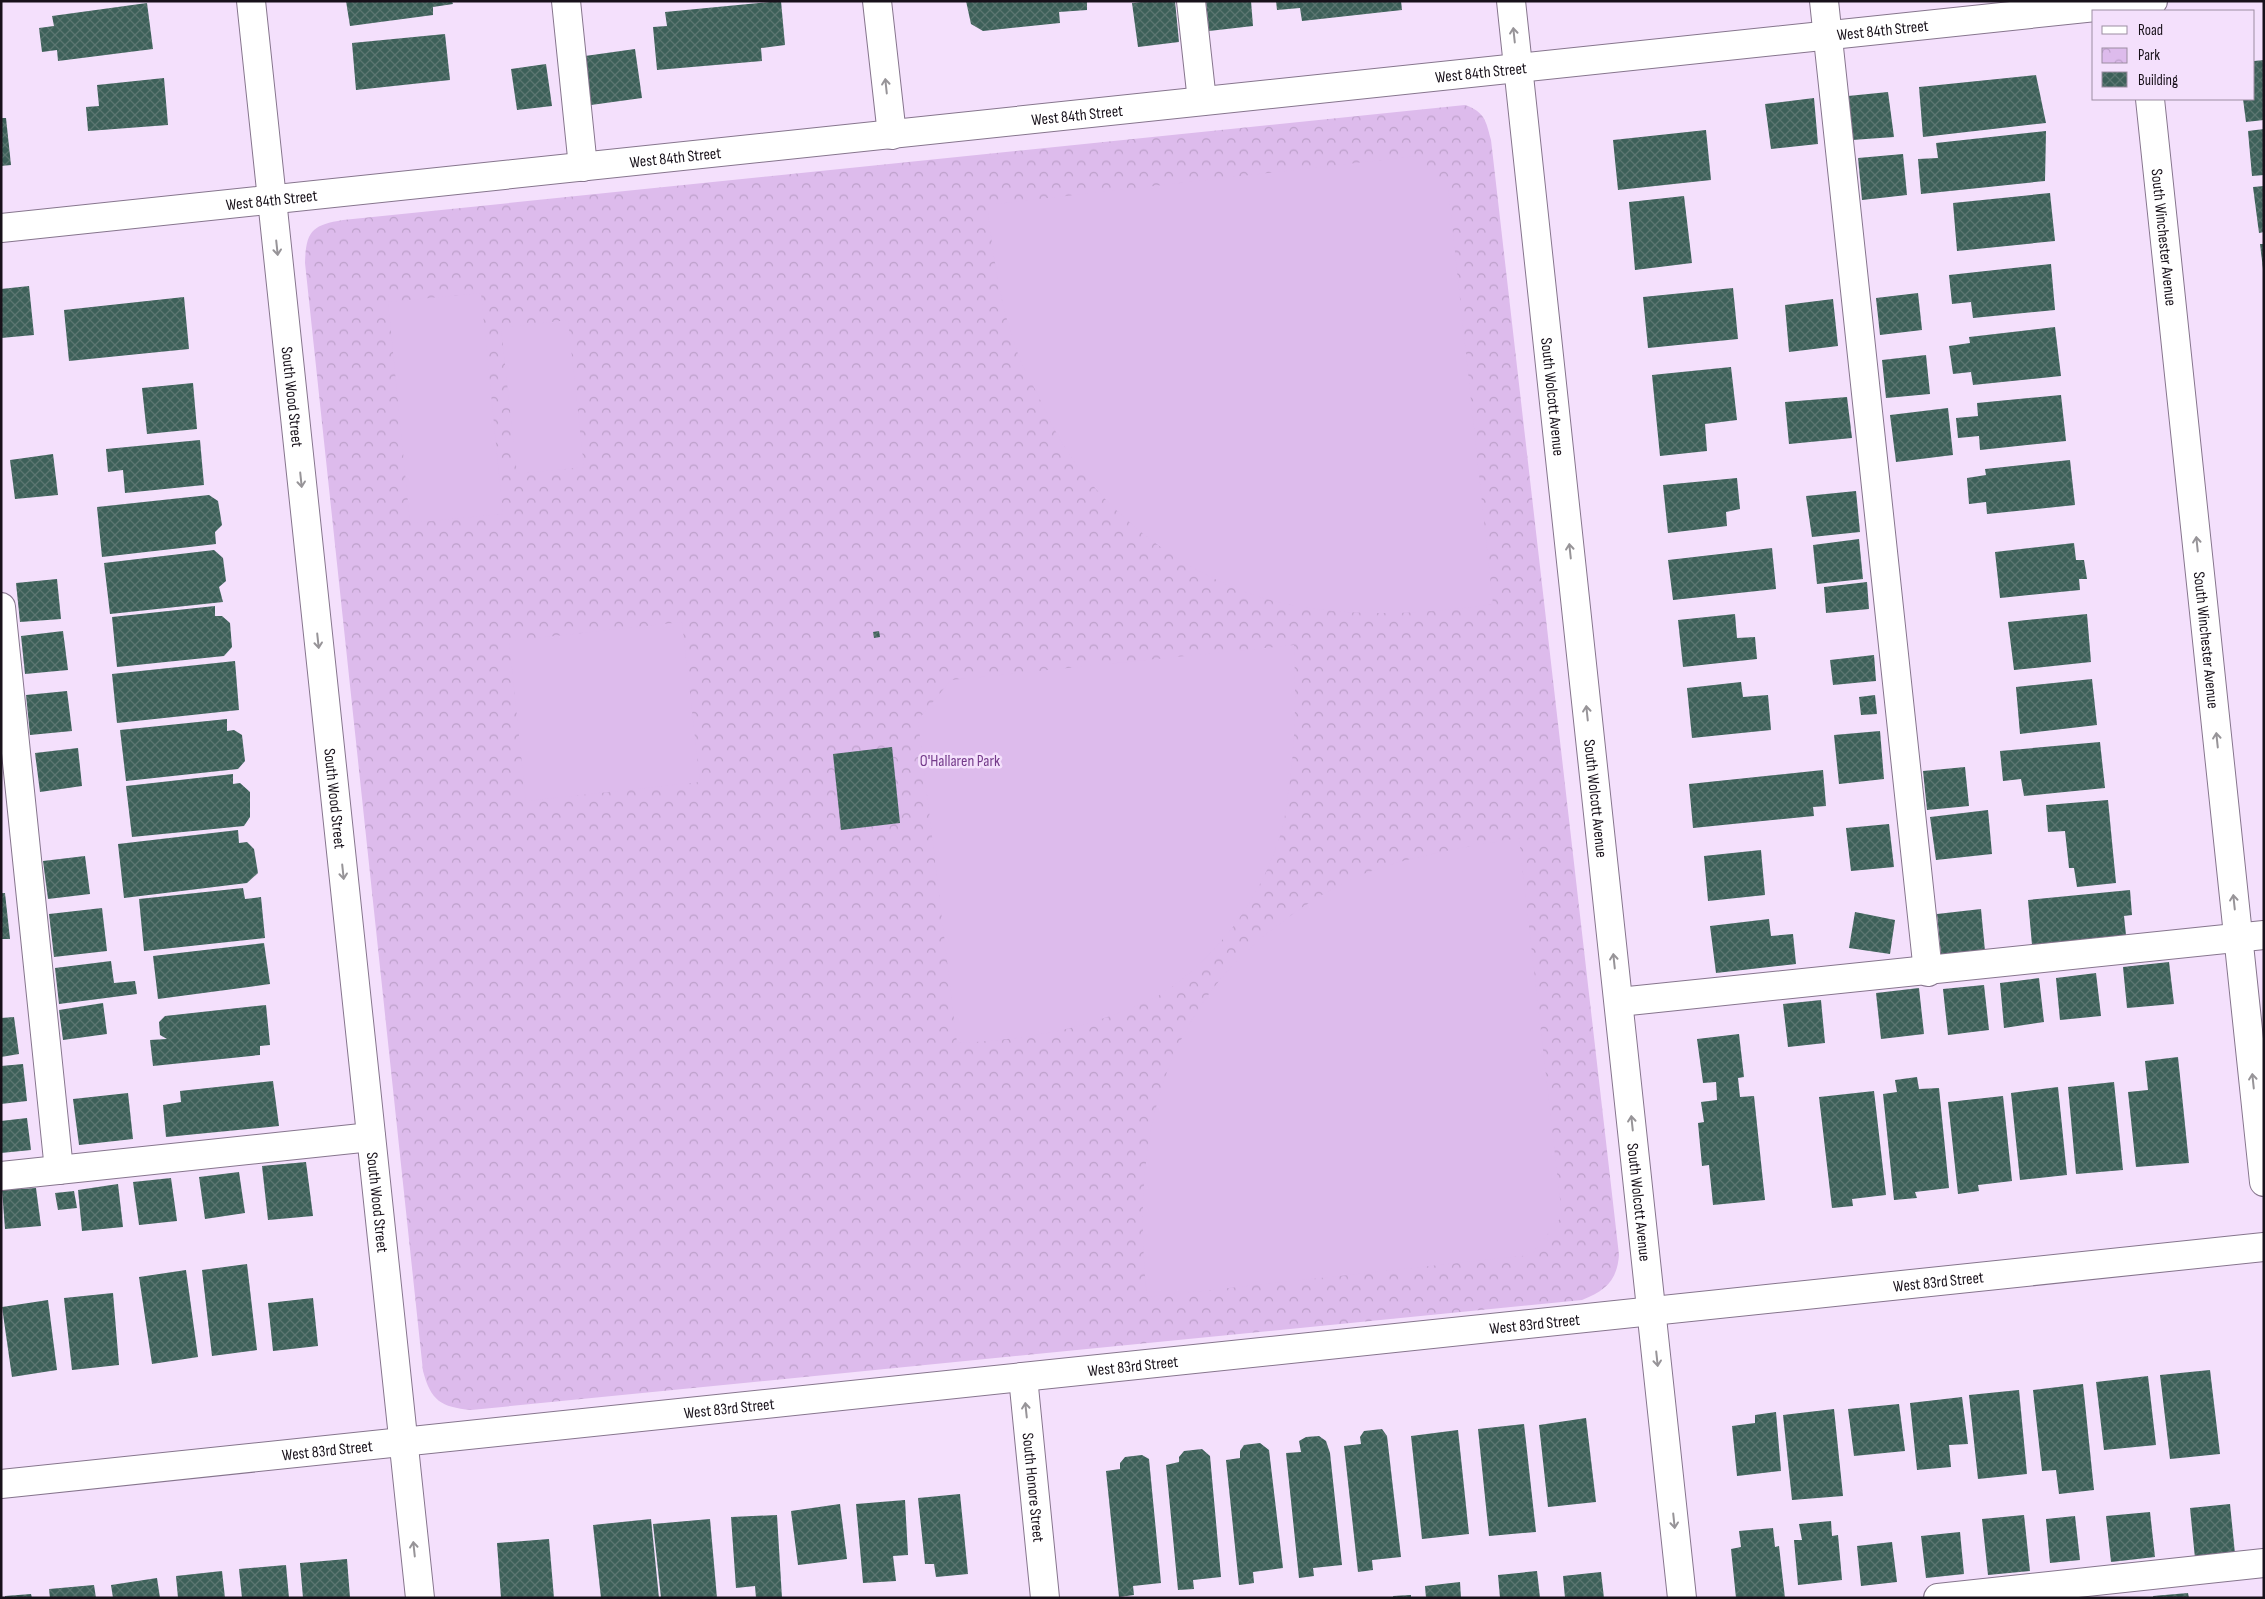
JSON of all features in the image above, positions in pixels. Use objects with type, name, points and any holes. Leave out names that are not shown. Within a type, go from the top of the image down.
[{"type":"street","name":"South Wood Street","points":[[251,1],[420,1598]]},
{"type":"street","points":[[566,1],[583,167]]},
{"type":"street","points":[[877,1],[892,135]]},
{"type":"street","points":[[1191,1],[1202,101]]},
{"type":"street","name":"South Wolcott Avenue","points":[[1511,1],[1682,1598]]},
{"type":"street","points":[[1824,1],[1928,972]]},
{"type":"street","name":"West 84th Street","points":[[1,228],[2144,4]]},
{"type":"street","name":"South Winchester Avenue","points":[[2150,100],[2251,936],[2264,1182]]},
{"type":"street","points":[[1,607],[59,1170]]},
{"type":"street","points":[[1619,1002],[1928,972],[2251,936]]},
{"type":"street","points":[[1,1176],[371,1137]]},
{"type":"street","name":"West 83rd Street","points":[[1,1484],[2264,1247]]},
{"type":"street","name":"South Honore Street","points":[[1023,1376],[1045,1598]]},
{"type":"street","points":[[1938,1598],[1989,1595],[2264,1563]]},
{"type":"green space","name":"O'Hallaren Park","points":[[1465,105],[1477,111],[1484,118],[1491,140],[1619,1255],[1616,1272],[1608,1284],[1597,1293],[1582,1300],[471,1410],[452,1407],[439,1401],[430,1389],[423,1371],[305,263],[307,243],[313,231],[324,224],[343,220]]},
{"type":"green space","points":[[1417,156],[1448,187],[1493,604],[1416,612],[1364,613],[1287,604],[1229,586],[1175,556],[1125,519],[1084,475],[1070,456],[1052,425],[1025,370],[1009,328],[994,259],[987,205]]},
{"type":"green space","points":[[481,293],[503,514],[410,523],[388,302]]},
{"type":"green space","points":[[568,320],[584,467],[517,474],[501,328]]},
{"type":"green space","points":[[682,622],[700,782],[526,801],[509,641]]},
{"type":"green space","points":[[1294,645],[1294,742],[1284,821],[1272,858],[1261,882],[1233,927],[1197,966],[1155,998],[1103,1019],[1062,1030],[999,1040],[957,1043],[918,720],[951,680]]},
{"type":"green space","points":[[1519,838],[1562,1216],[1531,1255],[1147,1297],[1143,1241],[1144,1188],[1150,1136],[1162,1086],[1181,1039],[1208,996],[1242,956],[1286,919],[1342,884],[1380,868],[1419,857]]},
{"type":"building","points":[[346,1],[452,1],[453,4],[433,7],[433,15],[350,26]]},
{"type":"building","points":[[781,1],[785,45],[761,48],[762,61],[657,70],[653,27],[667,26],[665,12]]},
{"type":"building","points":[[966,1],[1087,1],[1087,10],[1059,12],[1060,23],[983,31],[971,24]]},
{"type":"building","points":[[1175,1],[1179,42],[1138,47],[1132,3]]},
{"type":"building","points":[[1206,1],[1251,1],[1253,26],[1209,31]]},
{"type":"building","points":[[1276,1],[1401,1],[1402,10],[1302,21],[1300,8],[1277,10]]},
{"type":"building","points":[[147,3],[153,49],[58,61],[57,50],[42,52],[39,28],[54,26],[52,16]]},
{"type":"building","points":[[445,34],[450,80],[356,90],[352,43]]},
{"type":"building","points":[[635,49],[642,98],[591,105],[585,56]]},
{"type":"building","points":[[2264,60],[2264,120],[2246,122],[2243,100],[2255,100],[2255,61]]},
{"type":"building","points":[[546,64],[552,106],[517,110],[511,69]]},
{"type":"building","points":[[2036,75],[2046,123],[1923,137],[1919,87]]},
{"type":"building","points":[[164,78],[168,125],[88,131],[86,107],[99,106],[97,85]]},
{"type":"building","points":[[1888,92],[1894,137],[1852,140],[1848,96]]},
{"type":"building","points":[[1814,98],[1818,144],[1771,149],[1765,104]]},
{"type":"building","points":[[1,118],[6,118],[11,165],[1,166]]},
{"type":"building","points":[[2264,129],[2264,175],[2252,176],[2248,131]]},
{"type":"building","points":[[1706,130],[1711,180],[1618,190],[1613,140]]},
{"type":"building","points":[[2046,131],[2045,181],[1921,194],[1918,159],[1938,158],[1936,143]]},
{"type":"building","points":[[1903,154],[1907,195],[1862,200],[1858,158]]},
{"type":"building","points":[[2264,186],[2264,232],[2259,233],[2253,187]]},
{"type":"building","points":[[2050,193],[2055,241],[1957,251],[1953,203]]},
{"type":"building","points":[[1684,196],[1692,263],[1635,270],[1629,202]]},
{"type":"building","points":[[2260,244],[2264,244],[2264,269],[2263,269]]},
{"type":"building","points":[[2051,264],[2055,310],[1973,318],[1971,302],[1952,304],[1949,275]]},
{"type":"building","points":[[29,286],[34,335],[1,338],[1,289]]},
{"type":"building","points":[[1733,288],[1738,339],[1648,348],[1643,297]]},
{"type":"building","points":[[1918,293],[1922,330],[1880,335],[1876,298]]},
{"type":"building","points":[[184,297],[189,349],[69,361],[64,310]]},
{"type":"building","points":[[1833,299],[1838,346],[1789,352],[1785,305]]},
{"type":"building","points":[[2055,327],[2061,376],[1973,385],[1971,372],[1953,374],[1949,346],[1970,343],[1969,337]]},
{"type":"building","points":[[1926,355],[1930,394],[1886,398],[1882,360]]},
{"type":"building","points":[[1731,367],[1737,420],[1705,424],[1707,451],[1660,456],[1652,375]]},
{"type":"building","points":[[193,383],[197,429],[147,434],[142,388]]},
{"type":"building","points":[[2061,395],[2066,441],[1980,450],[1979,436],[1958,438],[1956,418],[1978,416],[1977,403]]},
{"type":"building","points":[[1847,397],[1852,438],[1789,444],[1785,402]]},
{"type":"building","points":[[1948,408],[1953,455],[1896,462],[1890,415]]},
{"type":"building","points":[[200,440],[204,485],[125,493],[123,470],[108,472],[106,449]]},
{"type":"building","points":[[53,454],[58,495],[15,499],[10,460]]},
{"type":"building","points":[[2070,460],[2075,505],[1987,514],[1986,502],[1969,504],[1967,478],[1986,475],[1985,469]]},
{"type":"building","points":[[1737,478],[1740,509],[1726,512],[1727,526],[1668,533],[1663,485]]},
{"type":"building","points":[[1856,491],[1860,532],[1812,537],[1806,496]]},
{"type":"building","points":[[209,495],[218,501],[222,525],[215,532],[216,544],[102,557],[97,507]]},
{"type":"building","points":[[1859,539],[1863,579],[1817,584],[1813,545]]},
{"type":"building","points":[[2074,543],[2076,560],[2084,560],[2087,579],[2079,579],[2080,590],[2000,598],[1995,552]]},
{"type":"building","points":[[1772,548],[1776,589],[1673,600],[1668,560]]},
{"type":"building","points":[[214,550],[223,558],[226,581],[219,587],[223,602],[110,614],[104,563]]},
{"type":"building","points":[[57,579],[61,619],[20,622],[16,583]]},
{"type":"building","points":[[1867,582],[1869,609],[1826,613],[1824,587]]},
{"type":"building","points":[[215,606],[215,616],[222,616],[230,623],[232,647],[224,656],[117,667],[112,617]]},
{"type":"building","points":[[1735,614],[1737,638],[1755,637],[1757,659],[1683,667],[1678,620]]},
{"type":"building","points":[[2087,614],[2091,662],[2014,670],[2008,622]]},
{"type":"building","points":[[63,631],[68,670],[25,674],[21,636]]},
{"type":"building","points":[[879,631],[880,637],[874,638],[873,632]]},
{"type":"building","points":[[1874,655],[1876,681],[1833,685],[1830,660]]},
{"type":"building","points":[[235,661],[239,710],[117,723],[112,674]]},
{"type":"building","points":[[2092,679],[2097,725],[2020,734],[2016,687]]},
{"type":"building","points":[[1741,682],[1743,697],[1768,695],[1771,730],[1692,738],[1687,688]]},
{"type":"building","points":[[67,691],[72,731],[30,735],[26,695]]},
{"type":"building","points":[[1875,695],[1877,714],[1861,715],[1859,697]]},
{"type":"building","points":[[227,719],[227,731],[234,730],[242,735],[245,761],[238,769],[126,781],[120,730]]},
{"type":"building","points":[[1880,731],[1884,779],[1839,784],[1834,735]]},
{"type":"building","points":[[2100,742],[2105,788],[2024,796],[2021,779],[2003,781],[2000,751]]},
{"type":"building","points":[[892,747],[900,823],[841,830],[833,754]]},
{"type":"building","points":[[78,748],[82,786],[40,792],[35,753]]},
{"type":"building","points":[[1965,767],[1969,806],[1927,810],[1923,771]]},
{"type":"building","points":[[1823,770],[1826,806],[1813,807],[1814,816],[1693,828],[1689,784]]},
{"type":"building","points":[[233,774],[233,784],[240,783],[250,792],[250,817],[244,826],[132,837],[126,786]]},
{"type":"building","points":[[2108,800],[2116,883],[2077,887],[2074,868],[2069,868],[2065,831],[2048,832],[2046,805]]},
{"type":"building","points":[[1988,810],[1992,854],[1936,860],[1930,817]]},
{"type":"building","points":[[1889,824],[1894,867],[1851,871],[1846,828]]},
{"type":"building","points":[[238,830],[239,843],[247,842],[254,849],[258,873],[247,883],[124,898],[118,844]]},
{"type":"building","points":[[1761,850],[1765,895],[1708,901],[1704,856]]},
{"type":"building","points":[[85,856],[90,894],[48,899],[43,861]]},
{"type":"building","points":[[243,888],[245,899],[261,897],[265,938],[144,951],[139,899]]},
{"type":"building","points":[[2130,890],[2132,915],[2124,916],[2126,935],[2032,945],[2028,900]]},
{"type":"building","points":[[1,893],[5,893],[10,939],[1,939]]},
{"type":"building","points":[[102,908],[107,951],[54,957],[49,914]]},
{"type":"building","points":[[1981,909],[1985,951],[1941,955],[1937,914]]},
{"type":"building","points":[[1855,912],[1895,920],[1890,954],[1849,948]]},
{"type":"building","points":[[1769,919],[1771,936],[1793,934],[1796,964],[1716,973],[1710,926]]},
{"type":"building","points":[[264,943],[270,984],[158,999],[153,956]]},
{"type":"building","points":[[111,961],[114,983],[135,981],[137,994],[59,1004],[55,968]]},
{"type":"building","points":[[2169,962],[2174,1004],[2127,1008],[2123,967]]},
{"type":"building","points":[[2096,973],[2101,1016],[2060,1020],[2056,978]]},
{"type":"building","points":[[2039,978],[2044,1022],[2004,1028],[2000,983]]},
{"type":"building","points":[[1984,985],[1989,1030],[1948,1035],[1943,989]]},
{"type":"building","points":[[1919,988],[1924,1034],[1881,1039],[1876,993]]},
{"type":"building","points":[[1821,1000],[1825,1043],[1788,1047],[1783,1004]]},
{"type":"building","points":[[103,1003],[107,1034],[63,1040],[59,1010]]},
{"type":"building","points":[[266,1005],[270,1045],[260,1046],[260,1055],[153,1066],[150,1040],[167,1039],[160,1035],[159,1022],[165,1016]]},
{"type":"building","points":[[14,1017],[19,1054],[1,1057],[1,1018]]},
{"type":"building","points":[[1739,1034],[1744,1077],[1738,1078],[1740,1097],[1754,1096],[1765,1200],[1713,1205],[1709,1165],[1702,1166],[1698,1123],[1704,1122],[1701,1102],[1717,1100],[1716,1082],[1703,1083],[1697,1039]]},
{"type":"building","points":[[2178,1057],[2189,1163],[2136,1167],[2128,1092],[2148,1090],[2145,1061]]},
{"type":"building","points":[[23,1064],[27,1101],[1,1104],[1,1066]]},
{"type":"building","points":[[1917,1077],[1919,1089],[1939,1088],[1949,1188],[1915,1192],[1917,1198],[1894,1200],[1883,1094],[1897,1092],[1895,1080]]},
{"type":"building","points":[[273,1081],[279,1126],[166,1137],[163,1105],[181,1102],[180,1091]]},
{"type":"building","points":[[2114,1082],[2123,1170],[2076,1174],[2068,1087]]},
{"type":"building","points":[[2058,1087],[2067,1175],[2020,1180],[2011,1093]]},
{"type":"building","points":[[1874,1091],[1886,1195],[1852,1199],[1853,1206],[1832,1208],[1819,1097]]},
{"type":"building","points":[[128,1093],[133,1139],[79,1145],[73,1099]]},
{"type":"building","points":[[2003,1096],[2012,1181],[1978,1185],[1979,1191],[1958,1194],[1948,1102]]},
{"type":"building","points":[[27,1118],[31,1150],[1,1153],[1,1121]]},
{"type":"building","points":[[306,1162],[313,1216],[268,1220],[262,1166]]},
{"type":"building","points":[[239,1172],[245,1213],[205,1219],[199,1177]]},
{"type":"building","points":[[171,1178],[177,1221],[139,1225],[133,1182]]},
{"type":"building","points":[[118,1184],[123,1227],[82,1231],[78,1190]]},
{"type":"building","points":[[36,1188],[41,1226],[5,1229],[2,1190]]},
{"type":"building","points":[[74,1191],[77,1208],[58,1210],[55,1193]]},
{"type":"building","points":[[247,1264],[257,1350],[212,1356],[202,1270]]},
{"type":"building","points":[[186,1270],[198,1357],[152,1364],[139,1277]]},
{"type":"building","points":[[113,1293],[119,1365],[72,1370],[64,1298]]},
{"type":"building","points":[[313,1298],[318,1346],[273,1351],[268,1303]]},
{"type":"building","points":[[48,1300],[57,1370],[12,1377],[2,1307]]},
{"type":"building","points":[[2210,1370],[2220,1454],[2170,1459],[2160,1375]]},
{"type":"building","points":[[2148,1376],[2156,1445],[2104,1450],[2096,1382]]},
{"type":"building","points":[[2083,1384],[2094,1490],[2059,1494],[2056,1470],[2042,1471],[2033,1390]]},
{"type":"building","points":[[2019,1390],[2027,1474],[1978,1479],[1969,1395]]},
{"type":"building","points":[[1962,1397],[1968,1444],[1949,1445],[1951,1467],[1917,1470],[1910,1403]]},
{"type":"building","points":[[1899,1404],[1905,1451],[1854,1456],[1848,1409]]},
{"type":"building","points":[[1834,1409],[1843,1496],[1792,1500],[1783,1415]]},
{"type":"building","points":[[1776,1412],[1781,1471],[1737,1476],[1732,1426],[1755,1423],[1755,1415]]},
{"type":"building","points":[[1586,1418],[1596,1502],[1548,1507],[1539,1425]]},
{"type":"building","points":[[1524,1424],[1536,1532],[1489,1536],[1478,1429]]},
{"type":"building","points":[[1382,1429],[1387,1436],[1401,1557],[1372,1560],[1373,1570],[1358,1572],[1344,1446],[1361,1444],[1360,1437],[1364,1431]]},
{"type":"building","points":[[1458,1430],[1469,1534],[1422,1539],[1411,1436]]},
{"type":"building","points":[[1319,1436],[1326,1441],[1330,1453],[1342,1565],[1313,1568],[1314,1576],[1299,1578],[1286,1453],[1301,1452],[1299,1441],[1306,1437]]},
{"type":"building","points":[[1260,1443],[1269,1450],[1283,1568],[1253,1572],[1254,1583],[1239,1585],[1226,1460],[1240,1458],[1240,1451],[1244,1445]]},
{"type":"building","points":[[1202,1449],[1210,1456],[1221,1577],[1193,1580],[1194,1589],[1178,1590],[1166,1465],[1179,1462],[1179,1457],[1184,1451]]},
{"type":"building","points":[[1142,1455],[1149,1459],[1161,1583],[1133,1586],[1134,1595],[1119,1597],[1106,1471],[1120,1469],[1120,1463],[1125,1457]]},
{"type":"building","points":[[960,1494],[968,1574],[936,1577],[934,1564],[925,1564],[918,1498]]},
{"type":"building","points":[[905,1500],[908,1555],[893,1556],[896,1581],[863,1583],[856,1504]]},
{"type":"building","points":[[840,1504],[847,1559],[798,1565],[791,1511]]},
{"type":"building","points":[[2230,1504],[2235,1554],[2195,1558],[2190,1508]]},
{"type":"building","points":[[2150,1512],[2155,1557],[2111,1562],[2106,1516]]},
{"type":"building","points":[[777,1515],[782,1598],[756,1598],[755,1586],[736,1588],[731,1517]]},
{"type":"building","points":[[2024,1515],[2030,1571],[1988,1575],[1982,1519]]},
{"type":"building","points":[[2075,1516],[2080,1560],[2050,1563],[2046,1519]]},
{"type":"building","points":[[651,1519],[659,1598],[601,1598],[593,1525]]},
{"type":"building","points":[[710,1519],[717,1598],[661,1598],[653,1524]]},
{"type":"building","points":[[1831,1521],[1832,1536],[1838,1535],[1842,1580],[1798,1585],[1794,1540],[1802,1540],[1799,1524]]},
{"type":"building","points":[[1773,1528],[1775,1547],[1779,1546],[1785,1598],[1736,1598],[1731,1549],[1741,1547],[1739,1531]]},
{"type":"building","points":[[1960,1532],[1964,1574],[1926,1578],[1921,1536]]},
{"type":"building","points":[[549,1539],[554,1598],[501,1598],[497,1543]]},
{"type":"building","points":[[1892,1542],[1897,1582],[1861,1586],[1857,1546]]},
{"type":"building","points":[[347,1559],[350,1598],[303,1598],[300,1563]]},
{"type":"building","points":[[286,1565],[289,1598],[242,1598],[239,1569]]},
{"type":"building","points":[[222,1571],[225,1598],[178,1598],[176,1576]]},
{"type":"building","points":[[1537,1571],[1540,1598],[1500,1598],[1498,1575]]},
{"type":"building","points":[[1601,1572],[1604,1598],[1565,1598],[1563,1576]]},
{"type":"building","points":[[157,1578],[160,1598],[113,1598],[111,1585]]},
{"type":"building","points":[[1460,1582],[1461,1598],[1426,1598],[1425,1586]]},
{"type":"building","points":[[94,1585],[96,1598],[50,1598],[49,1589]]},
{"type":"building","points":[[2188,1593],[2189,1598],[2153,1598],[2153,1596]]},
{"type":"building","points":[[31,1594],[32,1598],[5,1598],[5,1596]]},
{"type":"building","points":[[1411,1595],[1411,1598],[1393,1598],[1393,1596]]}]
